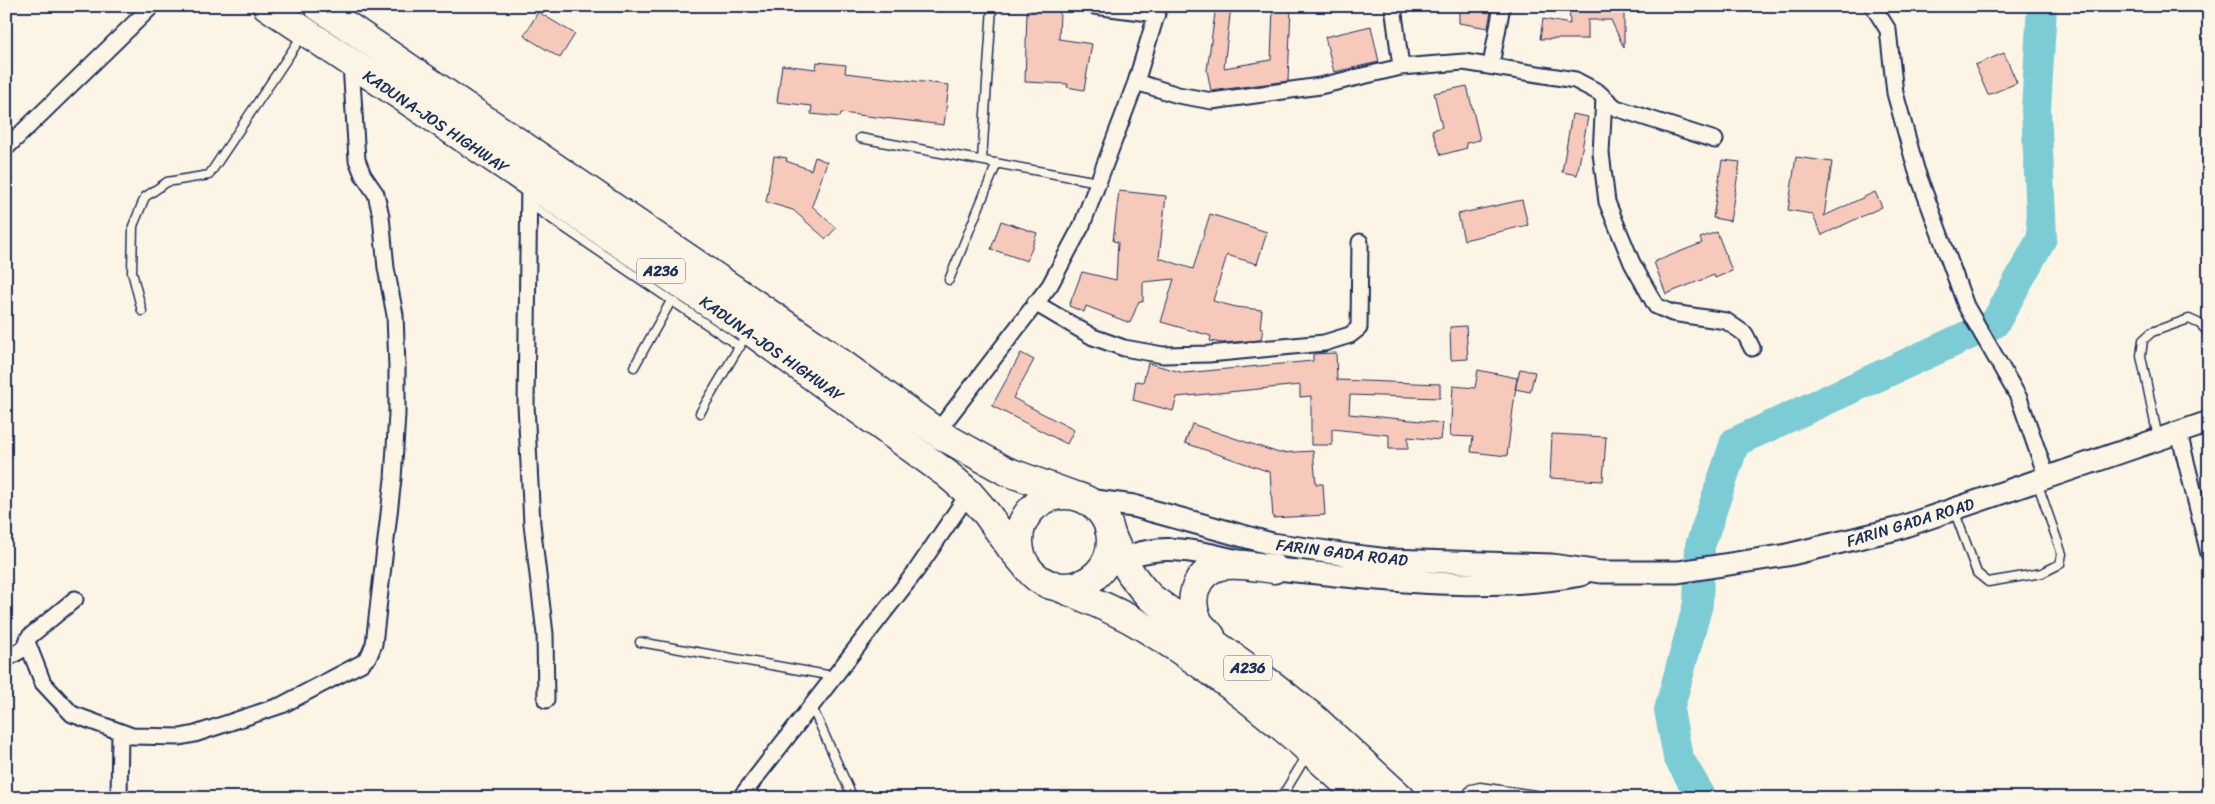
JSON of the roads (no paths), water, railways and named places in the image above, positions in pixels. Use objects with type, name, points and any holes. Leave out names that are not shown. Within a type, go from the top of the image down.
[{"type":"highway","name":"KADUNA-JOS HIGHWAY","points":[[267,6],[351,64],[529,193],[947,474],[969,494],[1028,568]]},
{"type":"highway","name":"KADUNA-JOS HIGHWAY","points":[[318,6],[828,353],[937,432],[1006,471],[1079,498]]},
{"type":"highway","points":[[1028,568],[1022,556],[1019,540],[1022,525],[1027,514],[1047,498],[1079,498]]},
{"type":"highway","name":"A236","points":[[1079,498],[1100,510],[1109,530],[1110,565],[1136,582],[1150,597],[1226,651],[1316,720],[1401,798]]},
{"type":"highway","points":[[1054,585],[1071,586],[1087,581],[1110,565]]},
{"type":"highway","name":"A236","points":[[1226,651],[1199,623],[1195,613],[1194,589],[1198,581],[1212,568],[1223,566],[1274,568]]},
{"type":"highway","name":"A236","points":[[1028,568],[1039,579],[1107,608],[1158,637],[1270,717],[1361,798]]},
{"type":"main road","name":"FARIN GADA ROAD","points":[[1079,498],[1134,506],[1237,536],[1309,550],[1388,560],[1552,565],[1601,572],[1678,572],[1729,565],[1840,544],[1896,530],[2209,422]]},
{"type":"main road","name":"FARIN GADA ROAD","points":[[1110,565],[1146,551],[1181,550],[1203,552],[1274,568],[1429,582],[1543,582],[1601,572]]},
{"type":"street","points":[[6,148],[152,6]]},
{"type":"street","points":[[937,432],[1050,285],[1082,225],[1136,82],[1158,10],[1094,6]]},
{"type":"street","points":[[1393,6],[1401,67]]},
{"type":"street","points":[[1491,65],[1502,6]]},
{"type":"street","points":[[1873,6],[1888,30],[1895,93],[1916,169],[1963,297],[2019,398],[2042,480]]},
{"type":"street","points":[[1136,82],[1178,95],[1212,101],[1264,96],[1320,86],[1401,67],[1464,62],[1575,80],[1616,108],[1715,140]]},
{"type":"street","points":[[75,599],[29,637],[27,642],[43,683],[72,714],[132,736],[180,737],[195,734],[282,705],[362,662],[369,656],[374,644],[393,479],[398,414],[397,367],[395,315],[386,268],[381,216],[376,194],[363,175],[357,160],[351,64]]},
{"type":"street","points":[[1604,98],[1601,153],[1607,202],[1632,263],[1656,306],[1672,313],[1726,321],[1745,334],[1752,348]]},
{"type":"street","points":[[529,193],[526,404],[532,524],[545,634],[546,700]]},
{"type":"street","points":[[1035,303],[1093,337],[1124,348],[1163,355],[1209,354],[1324,343],[1350,335],[1359,328],[1360,242]]},
{"type":"street","points":[[2179,433],[2209,554]]},
{"type":"street","points":[[749,795],[811,705],[916,571],[969,494]]},
{"type":"street","points":[[6,659],[28,646]]},
{"type":"street","points":[[119,798],[120,732]]},
{"type":"lane","points":[[982,160],[992,6]]},
{"type":"lane","points":[[142,311],[132,272],[133,226],[145,197],[167,182],[209,175],[304,32]]},
{"type":"lane","points":[[860,138],[1098,182]]},
{"type":"lane","points":[[949,280],[997,163]]},
{"type":"lane","points":[[529,193],[671,301],[745,338],[700,414]]},
{"type":"lane","points":[[634,367],[671,301]]},
{"type":"lane","points":[[2159,440],[2141,356],[2143,340],[2152,332],[2189,320],[2200,324],[2209,333]]},
{"type":"lane","points":[[1954,510],[1977,573],[1988,582],[2042,573],[2060,564],[2062,554],[2042,480]]},
{"type":"lane","points":[[640,642],[833,676]]},
{"type":"lane","points":[[811,705],[853,798]]},
{"type":"lane","points":[[1281,798],[1309,751]]},
{"type":"lane","points":[[1465,798],[1471,789],[1480,787],[1556,798]]},
{"type":"waterway","points":[[1702,798],[1678,757],[1669,710],[1698,604],[1700,546],[1735,442],[1995,323],[2042,238],[2036,110],[2042,6]]}]
